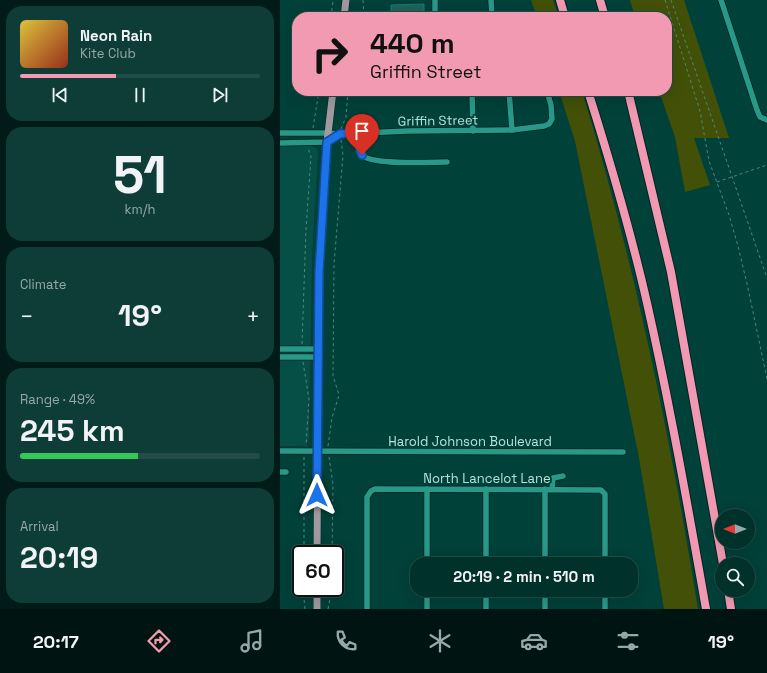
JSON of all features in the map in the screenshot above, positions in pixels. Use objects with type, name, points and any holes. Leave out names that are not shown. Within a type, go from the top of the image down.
[{"type":"highway","points":[[560,0],[564,12]]},
{"type":"highway","points":[[600,0],[604,12]]},
{"type":"highway","points":[[590,96],[622,204],[647,303],[674,426],[706,609]]},
{"type":"highway","points":[[629,96],[671,272],[722,557]]},
{"type":"highway","points":[[729,597],[731,609]]},
{"type":"main road","points":[[345,12],[346,0]]},
{"type":"main road","points":[[317,545],[320,259],[327,142],[332,96]]},
{"type":"main road","points":[[317,597],[317,609]]},
{"type":"street","points":[[435,0],[435,12]]},
{"type":"street","points":[[492,0],[492,12]]},
{"type":"street","points":[[721,0],[757,110],[760,117],[767,120]]},
{"type":"street","points":[[472,96],[473,131]]},
{"type":"street","points":[[509,96],[512,130]]},
{"type":"street","name":"Griffin Street","points":[[280,133],[340,134],[360,132],[512,130],[544,126],[549,124],[552,114],[548,96]]},
{"type":"street","points":[[360,132],[360,150],[362,155],[368,159],[391,162],[447,162]]},
{"type":"street","points":[[297,133],[297,142]]},
{"type":"street","name":"Griffin Street","points":[[327,142],[340,134]]},
{"type":"street","points":[[280,143],[327,142]]},
{"type":"street","points":[[280,349],[318,349]]},
{"type":"street","points":[[280,357],[318,357]]},
{"type":"street","name":"Harold Johnson Boulevard","points":[[280,451],[623,452]]},
{"type":"street","points":[[552,489],[552,478],[563,476]]},
{"type":"street","name":"North Lancelot Lane","points":[[367,609],[367,497],[371,491],[375,489],[594,489],[605,494],[605,557]]},
{"type":"street","points":[[427,489],[427,557]]},
{"type":"street","points":[[486,489],[486,557]]},
{"type":"street","points":[[545,489],[545,557]]},
{"type":"street","points":[[427,597],[427,609]]},
{"type":"street","points":[[486,597],[486,609]]},
{"type":"street","points":[[545,597],[545,609]]},
{"type":"street","points":[[605,597],[605,609]]},
{"type":"path","points":[[331,12],[332,0]]},
{"type":"path","points":[[363,0],[364,12]]},
{"type":"path","points":[[665,0],[669,12]]},
{"type":"path","points":[[671,0],[767,278]]},
{"type":"path","points":[[672,22],[700,111],[709,161],[729,215],[743,267],[767,379]]},
{"type":"path","points":[[313,133],[318,96]]},
{"type":"path","points":[[332,545],[333,484],[328,452],[332,418],[339,395],[334,381],[333,357],[334,264],[343,155],[340,134],[346,117],[348,96]]},
{"type":"path","points":[[302,344],[306,229],[311,156],[306,142]]},
{"type":"path","points":[[717,182],[767,165]]},
{"type":"path","points":[[303,597],[304,609]]},
{"type":"path","points":[[328,609],[330,597]]},
{"type":"shaded area","points":[[310,145],[317,149],[318,152],[312,259],[309,438],[307,444],[304,446],[280,446],[280,146]]},
{"type":"green space","points":[[531,0],[553,0],[557,12],[535,12]]},
{"type":"green space","points":[[630,0],[684,0],[729,138],[694,138],[710,185],[685,192],[675,137],[661,96],[672,96],[672,12],[634,12]]},
{"type":"green space","points":[[561,96],[583,96],[601,155],[634,283],[663,413],[698,609],[664,609],[639,458],[575,141]]},
{"type":"building","points":[[424,4],[424,12],[391,12],[391,5]]},
{"type":"route","points":[[317,495],[319,272],[327,142],[340,134],[360,132],[359,142],[362,155]]}]
